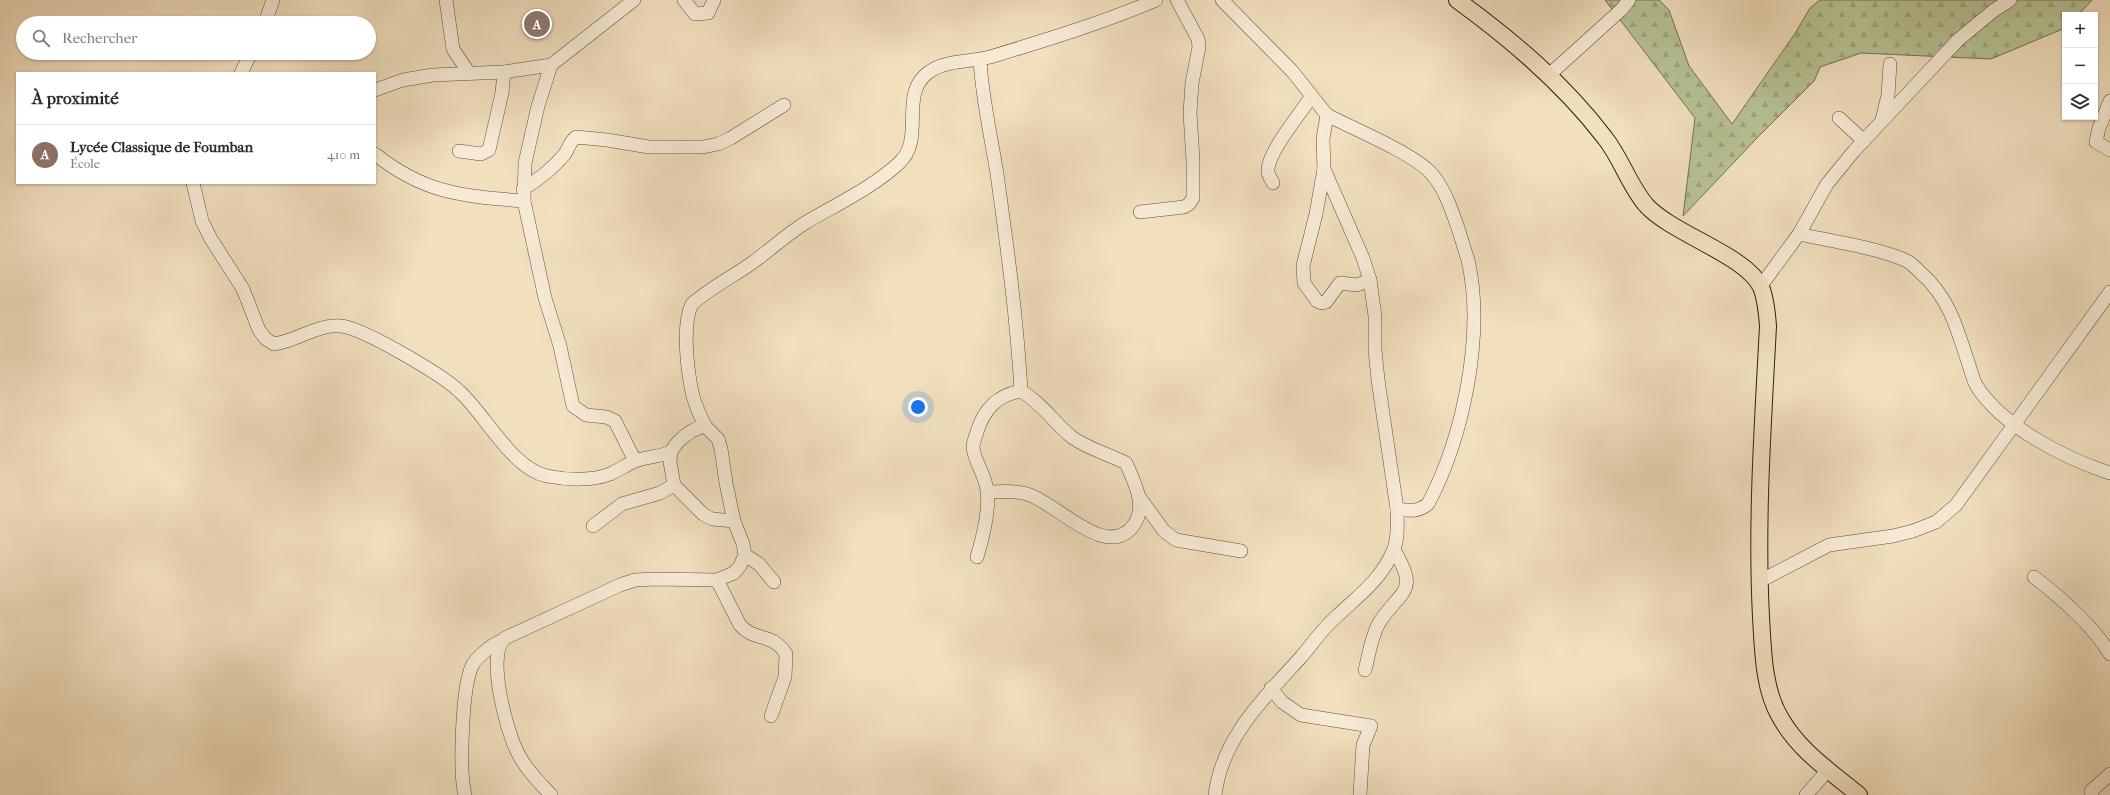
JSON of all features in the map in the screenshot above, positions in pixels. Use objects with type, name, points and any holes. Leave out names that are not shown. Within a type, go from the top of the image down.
[{"type":"main road","points":[[1457,0],[1504,35],[1549,75],[1605,138],[1647,206],[1676,228],[1734,261],[1751,275],[1760,287],[1767,310],[1768,326],[1762,429],[1760,581],[1763,644],[1772,699],[1779,716],[1791,736],[1801,748],[1859,795]]},
{"type":"street","points":[[267,16],[273,0]]},
{"type":"street","points":[[446,0],[453,49],[469,73]]},
{"type":"street","points":[[376,90],[403,80],[433,75],[504,72],[551,65],[634,0]]},
{"type":"street","points":[[684,0],[695,14],[703,15],[708,14],[714,0]]},
{"type":"street","points":[[465,795],[462,773],[466,695],[469,675],[476,659],[502,640],[620,585],[635,580],[717,580],[734,573],[745,555],[743,544],[734,521],[726,483],[721,448],[714,432],[705,426],[692,392],[685,330],[687,314],[692,304],[752,263],[799,228],[874,182],[900,163],[907,152],[912,138],[913,96],[922,78],[941,66],[980,60],[1117,17],[1156,0]]},
{"type":"street","points":[[1140,212],[1184,207],[1189,204],[1193,198],[1193,161],[1190,113],[1192,83],[1199,47],[1198,39],[1177,0]]},
{"type":"street","points":[[1222,0],[1292,71],[1311,97],[1327,115],[1407,156],[1429,172],[1443,190],[1452,210],[1468,261],[1473,305],[1472,345],[1459,425],[1452,452],[1428,504],[1422,508],[1411,511],[1397,509]]},
{"type":"street","points":[[1549,75],[1622,9],[1629,0]]},
{"type":"street","points":[[1760,287],[1799,234],[1827,184],[1864,141],[1958,40],[1993,11],[2010,0]]},
{"type":"street","points":[[242,72],[248,60]]},
{"type":"street","points":[[980,60],[989,134],[997,171],[1016,313],[1021,391]]},
{"type":"street","points":[[1880,123],[1886,108],[1890,64]]},
{"type":"street","points":[[551,65],[538,106],[526,156],[524,195],[545,298],[560,346],[573,406],[586,415],[606,417],[615,421],[635,461]]},
{"type":"street","points":[[459,151],[481,154],[489,150],[502,94],[504,72]]},
{"type":"street","points":[[1273,183],[1268,171],[1270,161],[1280,142],[1311,97]]},
{"type":"street","points":[[2110,101],[2099,128],[2096,142],[2110,150]]},
{"type":"street","points":[[376,155],[404,175],[430,187],[463,195],[524,195],[565,153],[571,140],[576,137],[607,140],[649,147],[703,147],[718,144],[730,138],[784,105]]},
{"type":"street","points":[[1327,115],[1323,139],[1324,169],[1316,214],[1303,266],[1304,283],[1317,301],[1322,303],[1326,302],[1340,283],[1357,285],[1370,280]]},
{"type":"street","points":[[1839,118],[1864,141]]},
{"type":"street","points":[[1215,795],[1218,776],[1228,748],[1240,729],[1271,688],[1335,617],[1373,583],[1394,550],[1397,509],[1378,380],[1375,350],[1375,316],[1370,280],[1363,258],[1324,169]]},
{"type":"street","points":[[194,184],[202,221],[211,240],[243,289],[259,330],[266,339],[274,344],[291,340],[318,329],[331,326],[342,326],[388,346],[437,374],[459,390],[516,457],[532,469],[546,476],[597,478],[635,461],[671,451]]},
{"type":"street","points":[[1799,234],[1908,261],[1940,292],[1948,306],[1975,384],[1983,395],[2015,424],[2045,444],[2082,464],[2110,473]]},
{"type":"street","points":[[1760,581],[1829,545],[1893,536],[1936,522],[1956,505],[2110,292]]},
{"type":"street","points":[[977,557],[985,518],[988,492],[973,446],[980,422],[995,400],[1008,393],[1021,391],[1033,398],[1071,436],[1084,446],[1126,463],[1140,498],[1164,531],[1176,540],[1240,551]]},
{"type":"street","points":[[705,426],[696,427],[677,443],[671,451],[670,462],[674,485],[703,514],[712,519],[734,521]]},
{"type":"street","points":[[593,526],[622,504],[660,493],[674,485]]},
{"type":"street","points":[[988,492],[1027,494],[1040,499],[1075,523],[1093,532],[1108,537],[1120,536],[1129,531],[1136,522],[1140,498]]},
{"type":"street","points":[[1365,670],[1378,625],[1406,590],[1408,580],[1405,568],[1394,550]]},
{"type":"street","points":[[745,555],[759,564],[774,582]]},
{"type":"street","points":[[2034,577],[2053,591],[2096,636],[2110,654]]},
{"type":"street","points":[[717,580],[740,625],[745,631],[776,642],[786,654],[785,677],[771,716]]},
{"type":"street","points":[[502,640],[498,664],[503,716],[516,750],[550,795]]},
{"type":"street","points":[[1271,688],[1282,702],[1301,715],[1310,718],[1370,726],[1363,745],[1360,795]]},
{"type":"street","points":[[1806,795],[1828,770]]},
{"type":"street","points":[[2092,795],[2091,791],[2094,786],[2110,774]]},
{"type":"green space","points":[[1605,0],[1659,0],[1669,10],[1689,66],[1732,124],[1796,32],[1810,8],[1820,0],[2092,0],[2081,12],[2062,12],[2062,29],[1991,59],[1861,53],[1820,67],[1814,81],[1756,139],[1683,216],[1695,118]]},
{"type":"place","name":"Lycée Classique de Foumban","points":[[537,24]]}]
